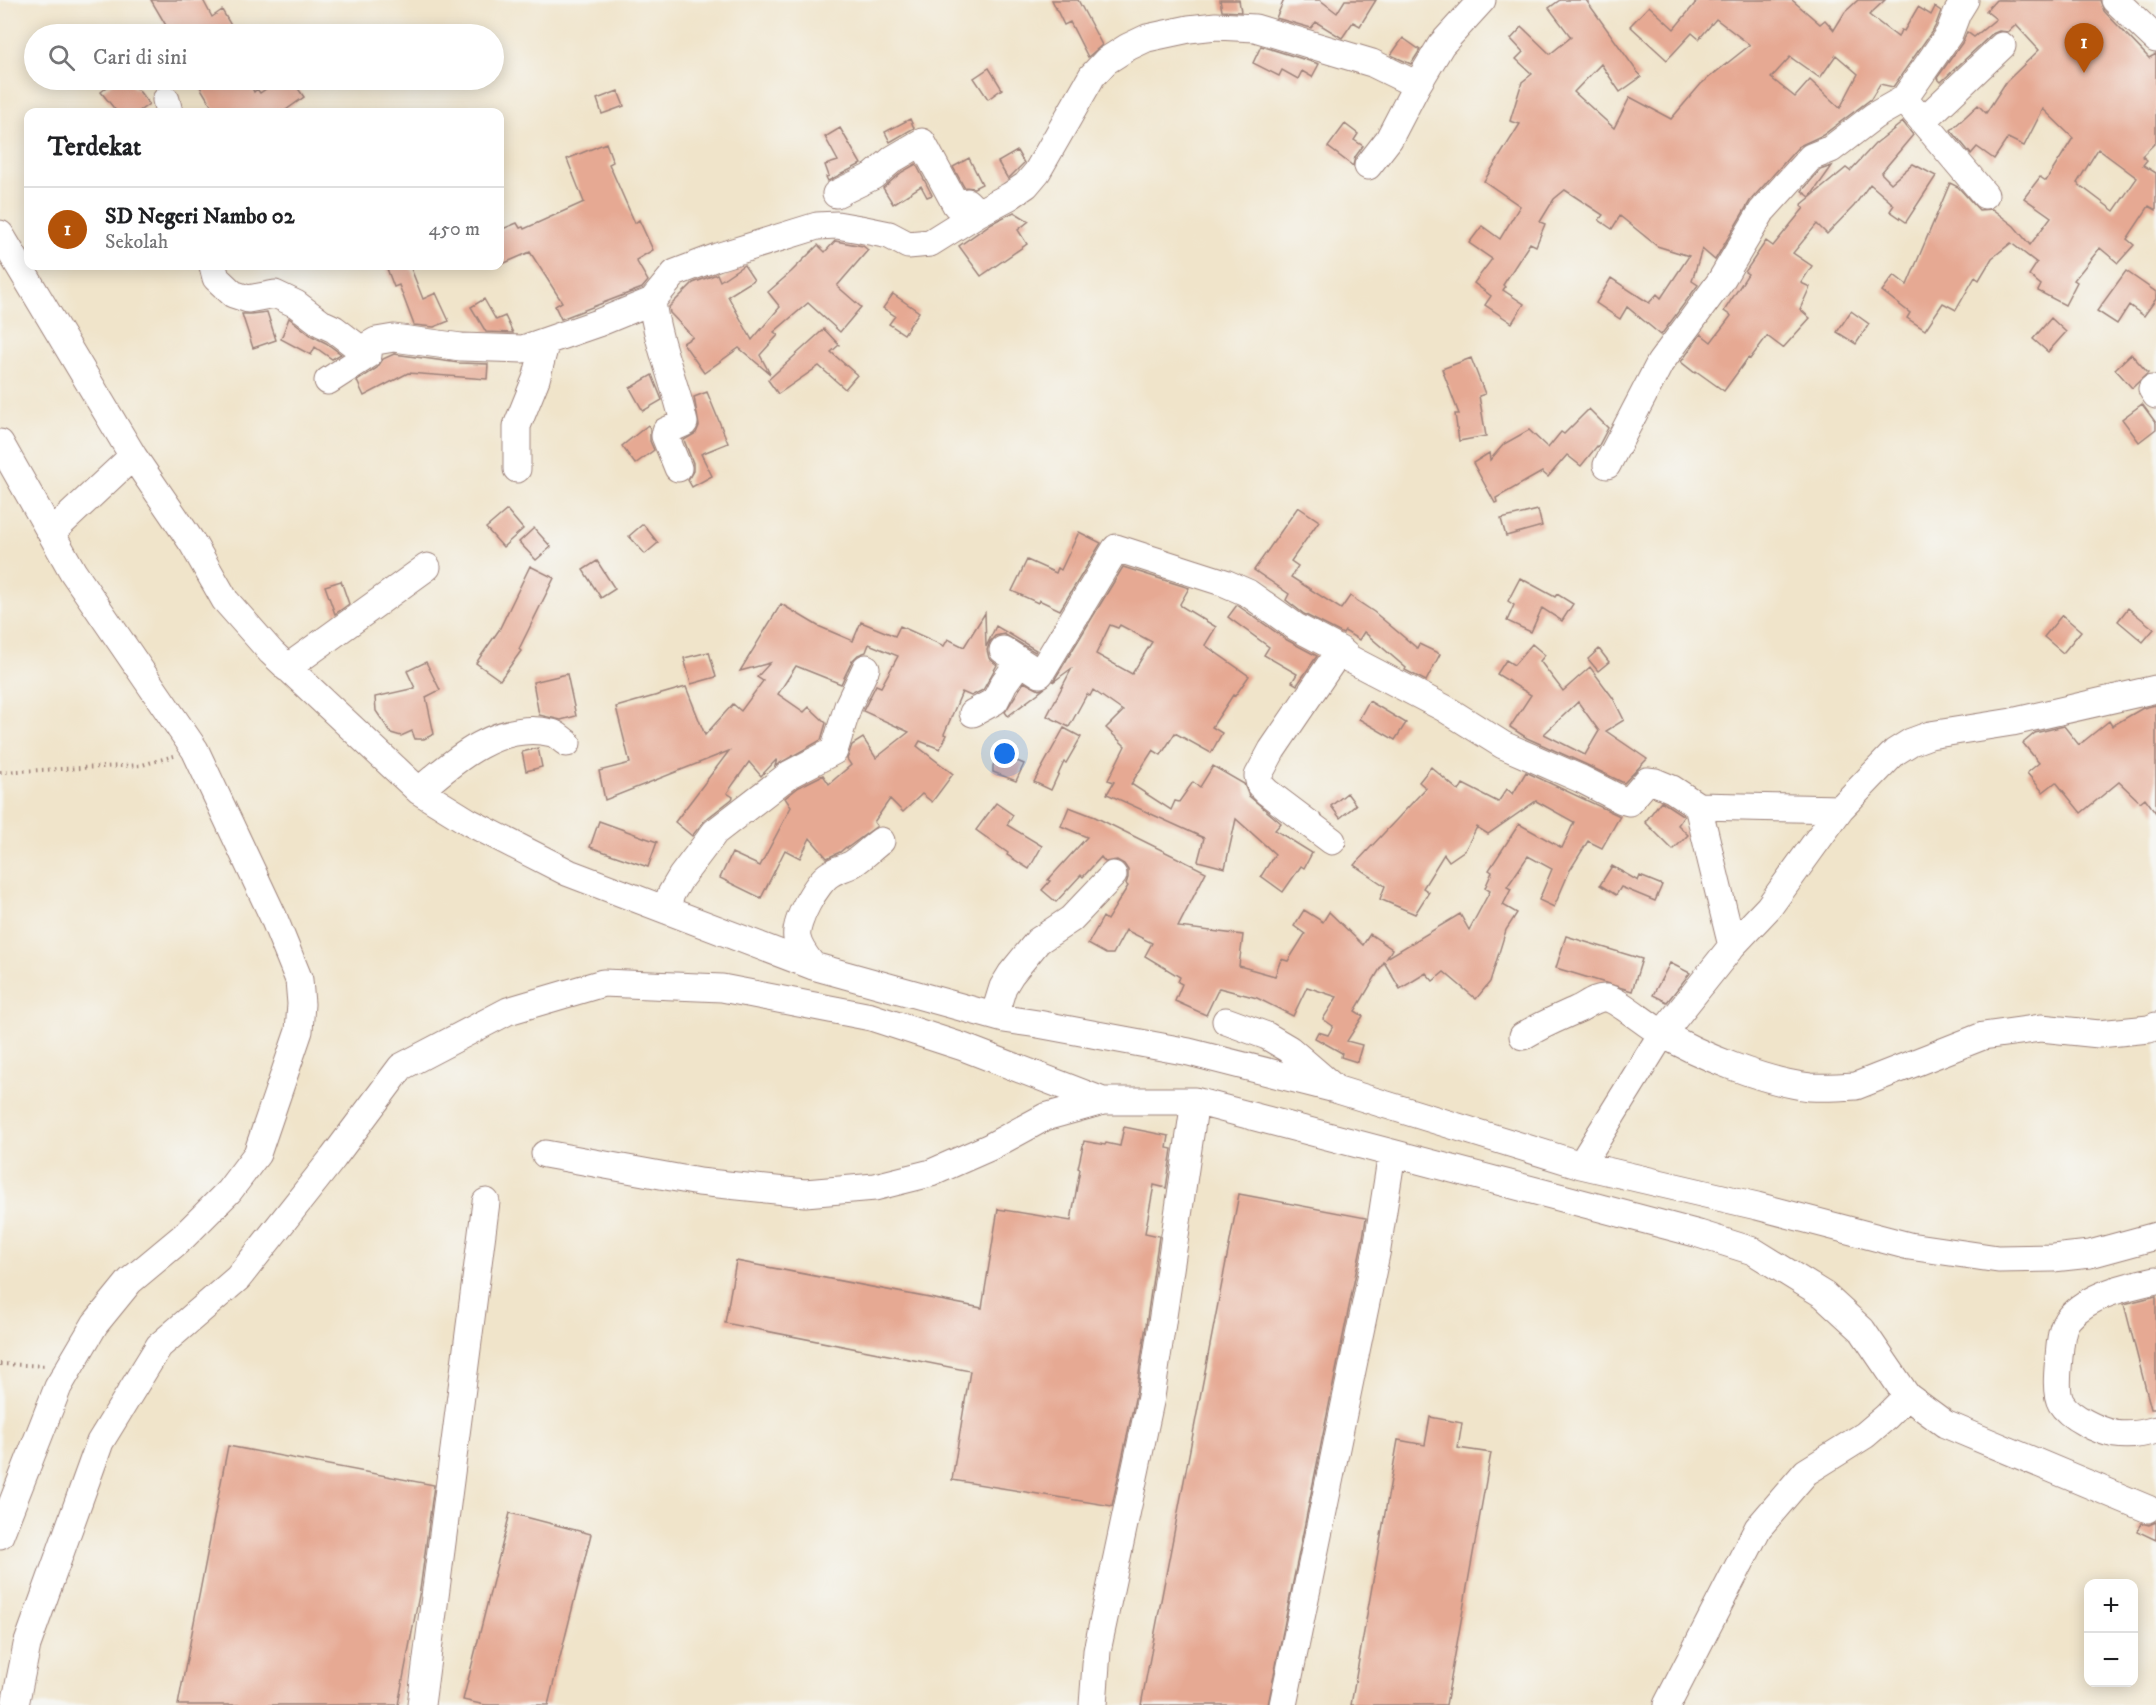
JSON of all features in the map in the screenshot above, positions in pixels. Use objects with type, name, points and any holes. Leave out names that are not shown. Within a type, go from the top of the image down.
[{"type":"street","points":[[1368,166],[1389,139],[1441,45],[1482,0]]},
{"type":"street","points":[[1607,465],[1660,363],[1720,282],[1762,211],[1811,157],[1831,149],[1874,116],[1905,99],[1949,34],[1965,0]]},
{"type":"street","points":[[2115,0],[2156,39]]},
{"type":"street","points":[[368,355],[369,345],[394,338],[489,348],[523,349],[652,301],[675,273],[717,257],[817,226],[837,225],[861,229],[889,235],[908,244],[930,243],[1026,185],[1037,172],[1092,76],[1114,56],[1147,38],[1216,26],[1255,28],[1372,63],[1417,85]]},
{"type":"street","points":[[1924,120],[2002,46]]},
{"type":"street","points":[[1905,99],[1985,195]]},
{"type":"street","points":[[836,194],[873,176],[893,159],[922,142],[956,205],[967,202],[978,213]]},
{"type":"street","points":[[0,234],[133,456],[193,544],[225,600],[287,668],[419,791],[469,822],[570,873],[813,966],[1004,1019],[1189,1052],[1335,1089],[1581,1165],[1757,1206],[1909,1246],[1998,1259],[2053,1258],[2090,1254],[2156,1236]]},
{"type":"street","points":[[214,270],[216,279],[234,294],[248,299],[275,294],[296,304],[368,355]]},
{"type":"street","points":[[652,301],[655,325],[684,423],[666,431],[665,436],[678,468]]},
{"type":"street","points":[[517,469],[517,426],[536,379],[546,341]]},
{"type":"street","points":[[328,381],[368,355]]},
{"type":"street","points":[[0,443],[73,572],[195,750],[273,916],[299,980],[301,1004],[299,1031],[256,1154],[228,1191],[190,1230],[130,1281],[95,1324],[58,1387],[0,1535]]},
{"type":"street","points":[[51,533],[133,456]]},
{"type":"street","points":[[973,713],[994,701],[1004,683],[1011,655],[1040,674],[1116,548],[1225,583],[1248,593],[1296,627],[1340,650],[1350,660],[1444,708],[1503,745],[1581,779],[1622,800],[1629,802],[1647,782],[1655,782],[1672,789],[1698,806],[1840,810]]},
{"type":"street","points":[[287,668],[428,567]]},
{"type":"street","points":[[1332,841],[1267,792],[1260,785],[1258,776],[1272,750],[1340,650]]},
{"type":"street","points":[[666,910],[671,894],[681,877],[715,832],[790,774],[834,751],[848,706],[866,669]]},
{"type":"street","points":[[1581,1165],[1662,1034],[1732,946],[1769,907],[1840,810],[1896,752],[1911,742],[1930,735],[2012,722],[2156,689]]},
{"type":"street","points":[[419,791],[448,765],[487,742],[512,731],[554,733],[567,743]]},
{"type":"street","points":[[1698,806],[1732,946]]},
{"type":"street","points":[[813,966],[800,947],[796,934],[798,923],[808,903],[825,878],[855,862],[881,841]]},
{"type":"street","points":[[994,1016],[1011,974],[1038,941],[1071,918],[1113,875]]},
{"type":"street","points":[[15,1705],[27,1645],[100,1442],[159,1346],[238,1278],[326,1168],[401,1067],[508,1011],[603,983],[722,988],[871,1017],[963,1047],[1103,1101]]},
{"type":"street","points":[[1523,1036],[1548,1020],[1604,998],[1615,1001],[1662,1034],[1719,1060],[1766,1078],[1810,1086],[1836,1087],[1856,1086],[1983,1036],[2041,1028],[2099,1034],[2149,1029],[2156,1026]]},
{"type":"street","points":[[1226,1022],[1267,1036],[1289,1049],[1335,1089]]},
{"type":"street","points":[[544,1155],[699,1182],[805,1193],[875,1186],[931,1173],[990,1147],[1045,1117],[1103,1101],[1195,1101],[1699,1234],[1753,1251],[1824,1295],[1862,1330],[1907,1396],[1945,1424],[2148,1509]]},
{"type":"street","points":[[1093,1705],[1097,1652],[1151,1397],[1195,1101]]},
{"type":"street","points":[[1283,1705],[1377,1249],[1392,1153]]},
{"type":"street","points":[[422,1705],[486,1202]]},
{"type":"street","points":[[2156,1280],[2125,1287],[2080,1306],[2066,1320],[2057,1375],[2060,1402],[2074,1418],[2114,1434],[2143,1434],[2156,1430]]},
{"type":"street","points":[[1667,1705],[1758,1528],[1806,1472],[1865,1435],[1907,1396]]},
{"type":"path","points":[[0,772],[142,765],[195,750]]},
{"type":"path","points":[[0,1364],[68,1367]]},
{"type":"building","points":[[151,0],[203,0],[212,17],[222,10],[230,24],[165,24]]},
{"type":"building","points":[[1052,0],[1078,0],[1102,45],[1088,57],[1070,22],[1064,25]]},
{"type":"building","points":[[1220,0],[1239,0],[1241,12],[1222,11]]},
{"type":"building","points":[[1284,0],[1320,0],[1337,13],[1345,0],[1376,0],[1360,26],[1353,22],[1342,38],[1316,22],[1311,28],[1276,18]]},
{"type":"building","points":[[1560,0],[1586,0],[1641,77],[1620,92],[1601,64],[1574,92],[1614,128],[1630,97],[1671,119],[1701,84],[1750,45],[1716,19],[1699,39],[1692,33],[1667,60],[1630,26],[1649,6],[1674,29],[1698,0],[1792,0],[1820,24],[1825,20],[1834,30],[1845,12],[1858,0],[1885,0],[1869,15],[1898,37],[1918,7],[1931,15],[1935,7],[1941,11],[1935,27],[1893,87],[1880,84],[1871,99],[1823,135],[1799,146],[1750,201],[1715,260],[1702,249],[1692,281],[1698,285],[1661,335],[1627,307],[1620,319],[1596,303],[1611,278],[1649,303],[1657,294],[1661,298],[1689,256],[1657,246],[1620,216],[1612,229],[1599,220],[1603,215],[1565,190],[1554,199],[1540,222],[1545,224],[1536,246],[1530,243],[1503,285],[1505,287],[1503,290],[1524,304],[1512,323],[1485,305],[1491,296],[1474,283],[1492,259],[1469,243],[1482,226],[1500,239],[1520,206],[1484,181],[1520,124],[1510,121],[1522,82],[1532,74],[1516,59],[1523,52],[1511,39],[1522,27],[1550,54],[1571,37],[1549,8]],"holes":[[[1836,55],[1858,74],[1840,108],[1810,80],[1795,97],[1771,78],[1790,57],[1820,78]]]},
{"type":"building","points":[[1996,0],[2100,0],[2104,11],[2149,58],[2156,54],[2156,142],[2142,156],[2147,160],[2143,165],[2156,173],[2156,210],[2149,206],[2127,239],[2134,245],[2118,263],[2100,248],[2074,280],[2077,282],[2065,305],[2038,291],[2041,285],[2029,275],[2037,263],[2011,243],[1992,258],[1979,280],[1975,277],[1956,310],[1943,303],[1925,330],[1907,318],[1910,313],[1882,291],[1894,275],[1907,285],[1950,183],[1958,187],[1979,210],[1992,209],[2014,226],[2030,245],[2051,217],[2024,198],[2040,177],[2046,181],[2073,138],[2043,109],[2024,146],[2008,138],[1994,159],[1977,147],[1971,154],[1951,130],[1978,105],[1986,113],[2006,82],[2039,50],[2016,25],[2008,32],[1999,31],[1992,34],[1941,82],[1937,78],[1962,43],[1967,32],[1974,37],[1996,19],[1986,11]],"holes":[[[2098,149],[2137,178],[2114,211],[2077,183]]]},
{"type":"building","points":[[1403,38],[1420,50],[1411,64],[1391,55]]},
{"type":"building","points":[[1261,46],[1319,64],[1312,77],[1302,71],[1298,79],[1282,70],[1279,76],[1253,63]]},
{"type":"building","points":[[989,68],[1002,89],[988,99],[974,78]]},
{"type":"building","points":[[104,90],[138,90],[149,104],[144,108],[114,108],[101,92]]},
{"type":"building","points":[[202,90],[253,90],[254,92],[258,90],[260,93],[264,90],[299,90],[304,97],[289,108],[213,108]]},
{"type":"building","points":[[618,91],[624,106],[602,114],[597,99]]},
{"type":"building","points":[[910,119],[914,128],[890,142],[885,132]]},
{"type":"building","points":[[1903,122],[1913,135],[1881,173],[1891,183],[1913,164],[1936,176],[1906,222],[1890,211],[1894,205],[1870,184],[1854,206],[1827,234],[1817,224],[1793,253],[1812,266],[1801,283],[1810,287],[1800,309],[1810,318],[1783,348],[1767,336],[1724,391],[1681,362],[1701,334],[1711,342],[1731,316],[1724,311],[1748,274],[1745,272],[1766,241],[1773,246],[1804,208],[1801,205],[1846,168],[1850,171],[1875,144]]},
{"type":"building","points":[[1345,124],[1358,134],[1354,140],[1363,146],[1355,157],[1353,166],[1328,147]]},
{"type":"building","points":[[840,128],[861,164],[828,181],[826,177],[829,176],[825,165],[838,161],[825,137]]},
{"type":"building","points":[[606,143],[613,162],[609,164],[635,223],[639,220],[653,250],[636,260],[648,281],[642,288],[561,319],[555,306],[562,302],[530,252],[504,263],[504,228],[517,223],[520,228],[524,229],[584,202],[567,159]]},
{"type":"building","points":[[1017,151],[1024,163],[1008,179],[998,162]]},
{"type":"building","points":[[969,158],[982,184],[974,188],[964,187],[953,167]]},
{"type":"building","points":[[916,164],[932,195],[927,197],[921,186],[893,204],[883,188]]},
{"type":"building","points":[[1832,166],[1810,197],[1802,191],[1820,170]]},
{"type":"building","points":[[1014,212],[1029,221],[1018,230],[1027,244],[981,276],[959,246],[992,223]]},
{"type":"building","points":[[835,241],[863,246],[868,250],[837,286],[861,307],[840,332],[808,303],[774,332],[778,335],[760,355],[770,374],[739,348],[704,373],[683,343],[693,337],[670,313],[669,307],[693,283],[717,274],[720,281],[744,265],[754,280],[728,296],[752,340],[780,307],[768,292],[818,245],[825,252]]},
{"type":"building","points":[[388,270],[412,270],[423,299],[436,293],[449,321],[434,327],[414,325],[399,285],[394,287]]},
{"type":"building","points":[[2126,271],[2156,292],[2156,299],[2144,316],[2129,305],[2117,324],[2097,311]]},
{"type":"building","points":[[893,294],[919,312],[904,334],[889,324],[895,316],[883,308]]},
{"type":"building","points":[[484,299],[496,320],[505,316],[513,333],[486,332],[471,307]]},
{"type":"building","points":[[1851,311],[1869,324],[1856,344],[1837,332]]},
{"type":"building","points":[[267,312],[276,340],[253,348],[242,314]]},
{"type":"building","points":[[289,318],[341,354],[332,359],[315,347],[311,355],[281,339]]},
{"type":"building","points":[[2051,318],[2066,332],[2048,352],[2033,339]]},
{"type":"building","points":[[824,329],[839,345],[831,352],[857,375],[845,389],[819,366],[778,394],[768,380]]},
{"type":"building","points":[[394,354],[459,363],[488,364],[487,379],[408,373],[364,396],[357,381],[377,368],[383,359]]},
{"type":"building","points":[[2131,354],[2148,373],[2132,388],[2115,369]]},
{"type":"building","points":[[1471,358],[1485,394],[1479,396],[1486,436],[1459,441],[1455,414],[1459,414],[1442,369]]},
{"type":"building","points":[[652,375],[662,400],[643,411],[630,388]]},
{"type":"building","points":[[707,392],[728,443],[701,454],[712,476],[692,487],[688,480],[693,471],[693,463],[684,440],[696,433],[699,426],[694,397]]},
{"type":"building","points":[[2142,404],[2156,423],[2156,429],[2139,442],[2122,419]]},
{"type":"building","points":[[1589,409],[1608,428],[1598,447],[1581,466],[1567,455],[1548,477],[1542,472],[1496,498],[1495,503],[1473,463],[1489,453],[1490,460],[1504,444],[1529,430],[1548,448],[1561,432],[1564,434]]},
{"type":"building","points":[[648,425],[654,450],[635,464],[622,446]]},
{"type":"building","points":[[1298,507],[1319,521],[1291,561],[1298,566],[1291,577],[1341,609],[1350,596],[1374,612],[1417,648],[1419,644],[1440,654],[1426,681],[1405,670],[1406,668],[1364,632],[1359,640],[1345,631],[1343,634],[1304,614],[1286,600],[1289,594],[1254,570]]},
{"type":"building","points":[[507,510],[523,529],[503,547],[486,528]]},
{"type":"building","points":[[1538,510],[1542,526],[1506,536],[1501,519]]},
{"type":"building","points":[[643,524],[658,543],[645,554],[629,536]]},
{"type":"building","points":[[534,528],[551,547],[536,560],[519,542]]},
{"type":"building","points":[[1079,532],[1101,543],[1060,610],[1012,591],[1027,560],[1056,573],[1058,568],[1061,570]]},
{"type":"building","points":[[597,561],[615,589],[601,598],[583,570]]},
{"type":"building","points":[[530,566],[554,578],[519,649],[521,651],[500,680],[476,663],[499,630]]},
{"type":"building","points":[[1123,567],[1189,588],[1181,606],[1216,627],[1205,645],[1249,676],[1212,727],[1222,733],[1211,753],[1175,733],[1161,755],[1153,750],[1131,784],[1171,810],[1175,801],[1179,802],[1193,782],[1200,787],[1213,766],[1244,784],[1249,796],[1281,823],[1275,830],[1312,853],[1304,868],[1301,866],[1283,892],[1261,876],[1275,854],[1236,819],[1225,868],[1198,861],[1204,838],[1107,794],[1114,782],[1108,780],[1125,746],[1106,728],[1123,711],[1093,690],[1090,696],[1087,694],[1069,727],[1047,716],[1072,668],[1053,682]],"holes":[[[1110,625],[1118,628],[1120,625],[1152,642],[1132,674],[1096,654]]]},
{"type":"building","points":[[1520,578],[1555,597],[1557,594],[1573,604],[1562,621],[1542,608],[1531,632],[1507,621],[1514,605],[1508,601]]},
{"type":"building","points":[[341,581],[349,604],[335,614],[325,586]]},
{"type":"building","points":[[781,604],[818,626],[853,641],[861,622],[895,636],[900,626],[944,646],[948,639],[964,647],[985,613],[986,647],[996,626],[1036,650],[1035,652],[1004,634],[995,636],[987,650],[989,658],[997,665],[983,690],[971,696],[962,692],[940,749],[920,741],[917,746],[953,774],[932,802],[922,794],[903,812],[890,799],[874,822],[877,826],[847,848],[827,858],[810,838],[800,858],[785,850],[761,898],[720,878],[732,853],[760,866],[791,807],[785,798],[799,787],[823,775],[829,784],[851,765],[847,759],[852,745],[863,738],[876,758],[909,732],[863,711],[876,685],[881,687],[898,656],[869,644],[866,652],[858,655],[852,661],[841,684],[796,666],[778,694],[804,712],[809,707],[826,723],[821,740],[775,766],[777,759],[761,776],[749,762],[727,793],[733,797],[732,799],[705,820],[692,836],[675,822],[729,751],[605,800],[599,771],[630,763],[616,707],[686,687],[705,735],[733,704],[741,711],[763,681],[757,677],[770,663],[740,671]]},
{"type":"building","points":[[1237,605],[1287,640],[1317,656],[1297,685],[1292,682],[1297,674],[1264,655],[1269,647],[1228,617]]},
{"type":"building","points":[[2128,608],[2154,629],[2143,642],[2118,621]]},
{"type":"building","points":[[2062,615],[2081,631],[2063,653],[2044,637]]},
{"type":"building","points":[[1532,644],[1545,655],[1540,661],[1563,691],[1590,667],[1613,698],[1624,720],[1606,731],[1647,759],[1624,783],[1527,738],[1510,727],[1531,695],[1497,674],[1506,660],[1514,665]],"holes":[[[1578,702],[1599,731],[1585,755],[1544,734]]]},
{"type":"building","points":[[1599,649],[1609,662],[1598,671],[1588,659]]},
{"type":"building","points":[[709,652],[716,677],[691,684],[684,658]]},
{"type":"building","points":[[426,662],[440,690],[426,697],[434,734],[424,739],[415,739],[412,731],[401,736],[391,733],[376,711],[375,697],[415,688],[407,671]]},
{"type":"building","points":[[567,674],[576,716],[561,720],[539,715],[533,682]]},
{"type":"building","points":[[1024,682],[1039,690],[1045,688],[1008,716],[1005,712]]},
{"type":"building","points":[[1369,701],[1406,723],[1395,740],[1359,719]]},
{"type":"building","points":[[2156,705],[2156,813],[2145,798],[2140,802],[2119,782],[2081,813],[2056,782],[2043,792],[2027,773],[2039,763],[2023,743],[2035,733],[2064,726],[2079,745],[2109,721],[2112,726],[2143,708]]},
{"type":"building","points":[[1064,728],[1081,737],[1066,763],[1064,762],[1051,790],[1034,782]]},
{"type":"building","points":[[538,748],[542,767],[526,771],[522,752]]},
{"type":"building","points":[[998,753],[1024,764],[1016,781],[993,772]]},
{"type":"building","points":[[1431,767],[1459,791],[1463,784],[1498,802],[1507,789],[1513,794],[1526,772],[1620,816],[1602,848],[1588,841],[1570,870],[1554,907],[1539,900],[1552,869],[1528,856],[1507,887],[1511,889],[1503,905],[1517,913],[1506,930],[1490,982],[1476,999],[1444,972],[1433,981],[1426,973],[1400,989],[1384,962],[1355,1011],[1363,1016],[1347,1041],[1362,1045],[1357,1062],[1341,1057],[1342,1053],[1315,1038],[1318,1032],[1328,1035],[1333,1026],[1323,1019],[1337,997],[1307,987],[1293,1016],[1257,998],[1219,988],[1206,1015],[1175,1001],[1182,984],[1178,982],[1180,977],[1145,956],[1152,943],[1126,930],[1113,954],[1106,954],[1088,944],[1103,917],[1107,920],[1128,886],[1126,884],[1128,870],[1117,860],[1105,862],[1101,857],[1056,902],[1042,890],[1050,881],[1048,880],[1087,837],[1061,826],[1069,807],[1095,817],[1206,872],[1178,927],[1243,935],[1239,966],[1275,976],[1281,959],[1288,961],[1305,934],[1294,926],[1304,910],[1323,922],[1329,912],[1363,945],[1370,934],[1392,949],[1387,958],[1460,914],[1469,930],[1490,891],[1485,888],[1492,872],[1489,870],[1519,824],[1562,848],[1574,822],[1536,801],[1488,834],[1477,827],[1465,850],[1449,861],[1444,854],[1423,888],[1429,892],[1415,914],[1380,899],[1385,886],[1354,865],[1426,788],[1419,782]]},
{"type":"building","points":[[1347,793],[1356,805],[1340,818],[1331,806]]},
{"type":"building","points":[[1661,801],[1684,816],[1678,825],[1688,835],[1673,850],[1645,822]]},
{"type":"building","points":[[996,803],[1013,815],[1007,825],[1042,846],[1029,869],[976,830]]},
{"type":"building","points":[[599,821],[657,842],[648,867],[590,847]]},
{"type":"building","points":[[1612,866],[1638,881],[1640,876],[1662,885],[1655,901],[1621,887],[1616,895],[1600,885]]},
{"type":"building","points":[[1566,936],[1642,959],[1632,991],[1556,968]]},
{"type":"building","points":[[1670,963],[1690,973],[1667,1002],[1653,995]]},
{"type":"building","points":[[1124,1127],[1169,1136],[1167,1148],[1172,1149],[1166,1188],[1154,1185],[1145,1233],[1159,1236],[1136,1394],[1112,1506],[952,1480],[970,1371],[725,1323],[736,1261],[982,1308],[998,1209],[1071,1221],[1084,1141],[1120,1146]]},
{"type":"building","points":[[1239,1194],[1366,1218],[1363,1238],[1268,1705],[1141,1705]]},
{"type":"building","points":[[2156,1296],[2156,1409],[2151,1409],[2124,1304]]},
{"type":"building","points":[[1430,1417],[1462,1423],[1458,1448],[1491,1453],[1446,1705],[1351,1705],[1398,1440],[1425,1445]]},
{"type":"building","points":[[228,1446],[434,1485],[420,1590],[398,1705],[178,1705]]},
{"type":"building","points":[[510,1513],[591,1534],[548,1705],[485,1705],[463,1700]]},
{"type":"building","points":[[2156,1522],[2156,1540],[2137,1531],[2141,1523],[2149,1525]]},
{"type":"place","name":"SD Negeri Nambo 02","points":[[2084,73]]}]
